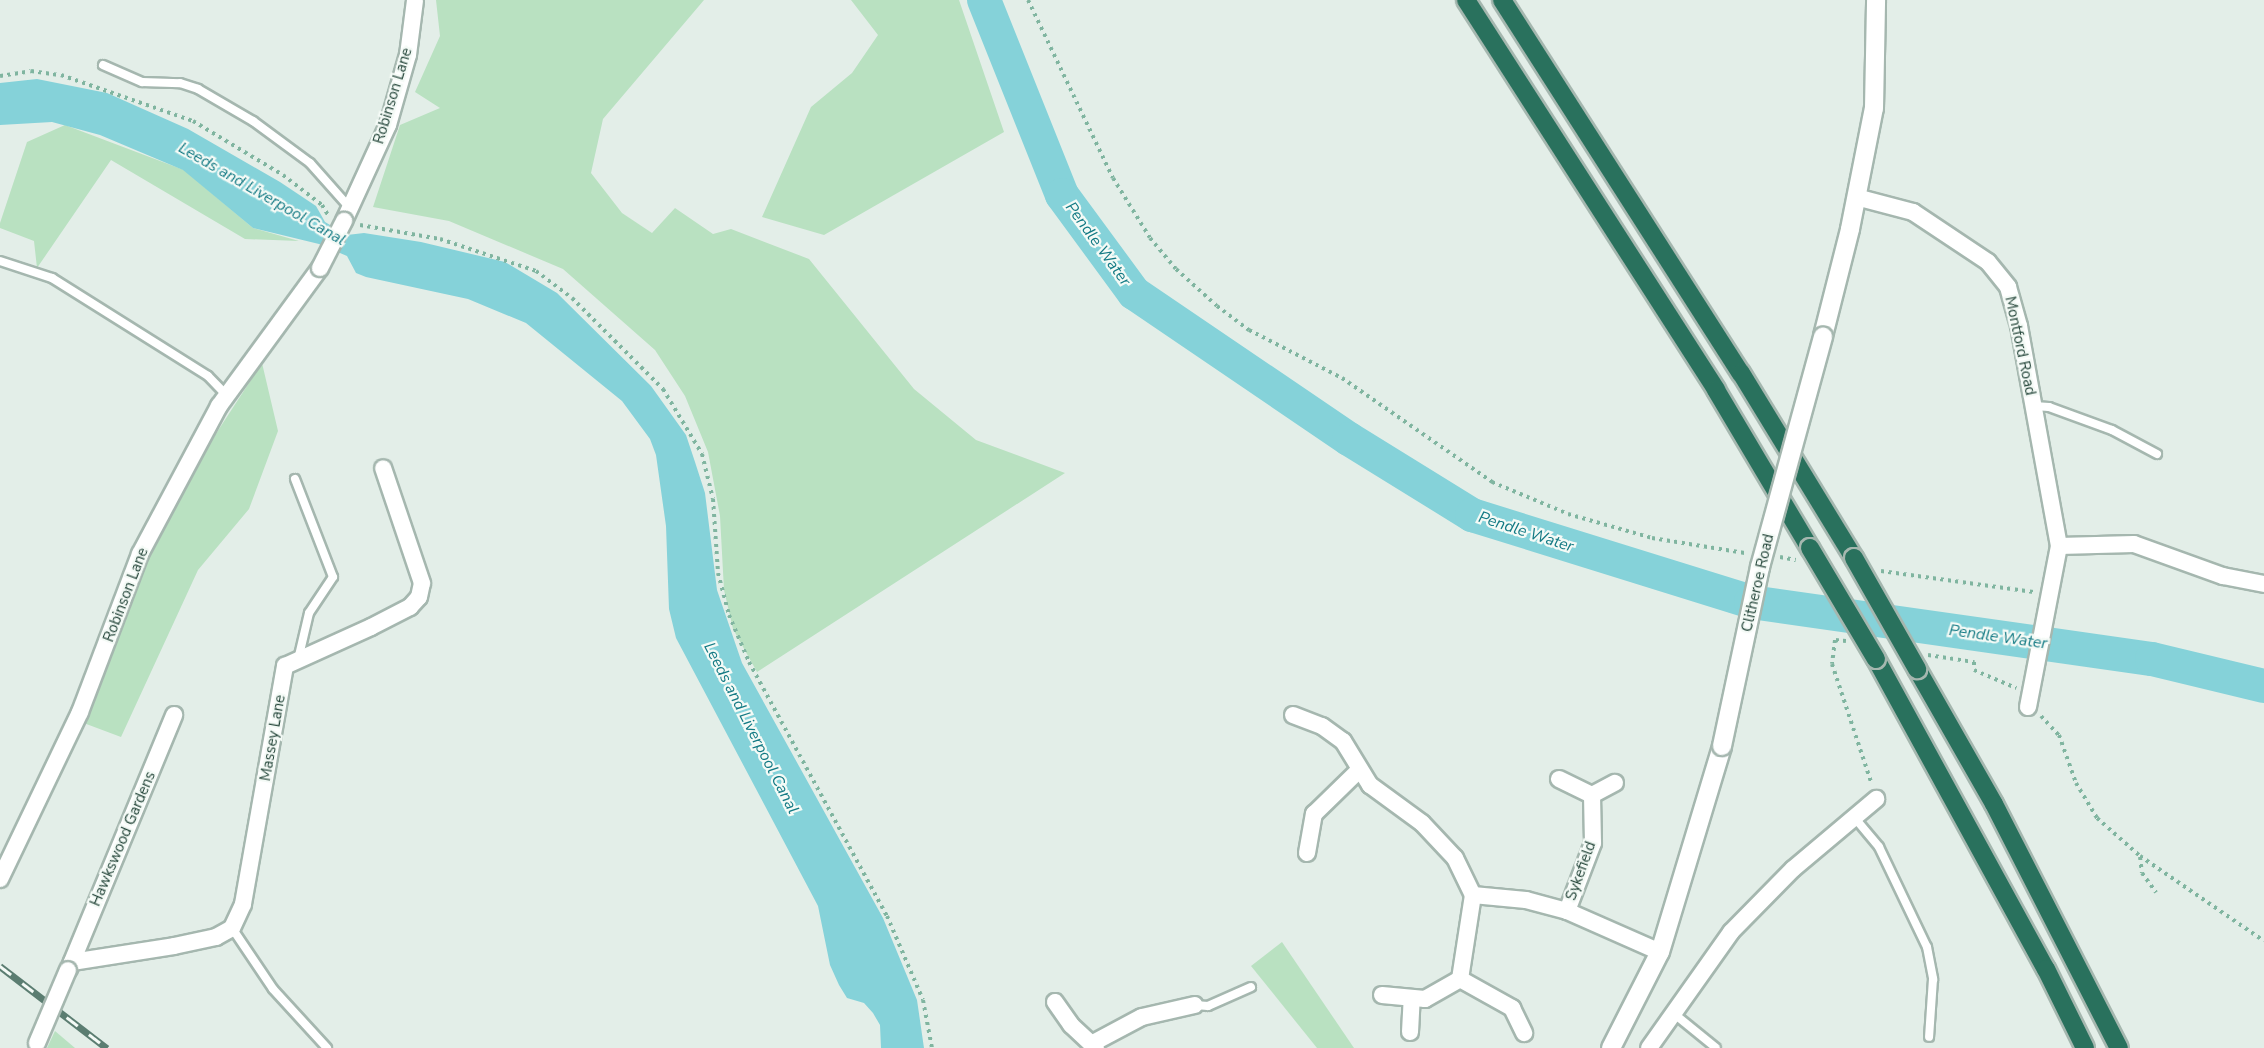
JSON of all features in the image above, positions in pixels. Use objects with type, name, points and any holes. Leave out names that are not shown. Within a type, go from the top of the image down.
[{"type":"highway","points":[[1466,0],[1716,390],[1806,554],[1876,659],[2019,917],[2085,1048]]},
{"type":"highway","points":[[1502,0],[1742,373],[1854,558],[1994,804],[2119,1048]]},
{"type":"main road","name":"Clitheroe Road","points":[[1611,1048],[1660,952],[1722,746],[1760,567],[1823,336],[1856,197],[1874,108],[1876,0]]},
{"type":"street","name":"Robinson Lane","points":[[0,879],[80,712],[140,554],[227,396],[320,268],[345,219],[388,125],[408,55],[416,0]]},
{"type":"street","name":"Montford Road","points":[[1856,197],[1913,212],[1988,262],[2008,287],[2034,406],[2059,546],[2028,707]]},
{"type":"street","name":"Massey Lane","points":[[232,928],[243,904],[285,666],[410,607],[419,597],[422,583],[383,468]]},
{"type":"street","points":[[2059,546],[2134,544],[2223,576],[2264,584]]},
{"type":"street","name":"Hawkswood Gardens","points":[[37,1046],[174,715]]},
{"type":"street","points":[[1293,715],[1322,726],[1343,741],[1358,771],[1370,785],[1422,823],[1455,858],[1473,895],[1460,979]]},
{"type":"street","points":[[1307,853],[1314,814],[1358,771]]},
{"type":"street","points":[[1559,779],[1592,795],[1615,783]]},
{"type":"street","name":"Sykefield","points":[[1567,911],[1593,843],[1592,795]]},
{"type":"street","points":[[1649,1048],[1731,932],[1793,868],[1876,799]]},
{"type":"street","points":[[1473,895],[1526,900],[1567,911],[1660,952]]},
{"type":"street","points":[[70,966],[195,941],[232,928]]},
{"type":"street","points":[[1382,995],[1425,999],[1460,979]]},
{"type":"street","points":[[1460,979],[1512,1008],[1524,1033]]},
{"type":"street","points":[[1410,1032],[1412,999]]},
{"type":"street","points":[[1055,1002],[1071,1025],[1094,1045],[1142,1017],[1195,1005]]},
{"type":"lane","points":[[103,65],[142,82],[180,83],[235,110],[310,163],[345,219]]},
{"type":"lane","points":[[0,261],[52,278],[208,376],[227,396]]},
{"type":"lane","points":[[2034,406],[2049,407],[2112,430],[2157,454]]},
{"type":"lane","points":[[296,479],[333,577],[309,613],[298,660]]},
{"type":"lane","points":[[1854,817],[1879,847],[1927,947],[1933,979],[1929,1037]]},
{"type":"lane","points":[[232,928],[273,989],[327,1048]]},
{"type":"lane","points":[[1195,1005],[1208,1006],[1251,987]]},
{"type":"lane","points":[[1673,1012],[1716,1048]]},
{"type":"path","points":[[1029,0],[1113,178],[1144,228],[1176,269],[1217,306],[1249,330],[1342,378],[1492,482],[1568,514],[1652,538],[1755,554]]},
{"type":"path","points":[[0,76],[31,71],[61,75],[193,121],[283,175],[322,205],[345,219],[440,239],[536,271],[572,298],[663,388],[702,454],[713,499],[718,573],[729,615],[749,662],[887,916],[923,1000],[932,1048]]},
{"type":"path","points":[[1778,557],[1806,554]]},
{"type":"path","points":[[1873,570],[2048,600]]},
{"type":"path","points":[[2028,707],[2047,720],[2059,735],[2076,783],[2097,818],[2140,856],[2264,941]]},
{"type":"path","points":[[2140,856],[2142,873],[2156,891]]},
{"type":"green space","points":[[436,0],[704,0],[603,119],[591,173],[622,213],[652,233],[675,208],[713,234],[731,229],[809,259],[914,389],[976,440],[1065,473],[757,672],[733,629],[724,590],[720,516],[708,452],[685,396],[655,350],[563,269],[449,221],[373,207],[400,125],[440,108],[415,92],[440,36]]},
{"type":"green space","points":[[851,0],[959,0],[1004,132],[824,235],[762,217],[811,107],[852,73],[878,35]]},
{"type":"green space","points":[[65,125],[184,170],[253,228],[299,241],[245,239],[111,160],[37,268],[34,241],[0,228],[0,223],[27,142]]},
{"type":"green space","points":[[262,363],[278,431],[249,509],[198,570],[121,737],[81,722],[138,579],[189,475]]},
{"type":"green space","points":[[1282,942],[1354,1048],[1317,1048],[1251,966]]},
{"type":"green space","points":[[55,1031],[75,1048],[47,1048]]},
{"type":"water","name":"Leeds and Liverpool Canal","points":[[37,79],[107,93],[188,129],[280,182],[316,206],[325,222],[347,235],[364,233],[421,242],[505,262],[557,293],[651,386],[686,435],[695,462],[705,493],[717,590],[742,663],[883,918],[917,1000],[924,1048],[881,1048],[880,1025],[873,1013],[864,1003],[847,998],[839,985],[830,965],[818,906],[676,638],[669,609],[666,526],[656,455],[650,439],[622,401],[526,323],[468,299],[366,277],[356,273],[347,256],[319,244],[253,228],[183,170],[100,135],[52,122],[0,125],[0,83]]},
{"type":"waterway","name":"Pendle Water","points":[[984,0],[1062,195],[1134,293],[1349,439],[1472,515],[1751,602],[2152,659],[2264,686]]},
{"type":"railway","points":[[0,966],[107,1048]]}]
